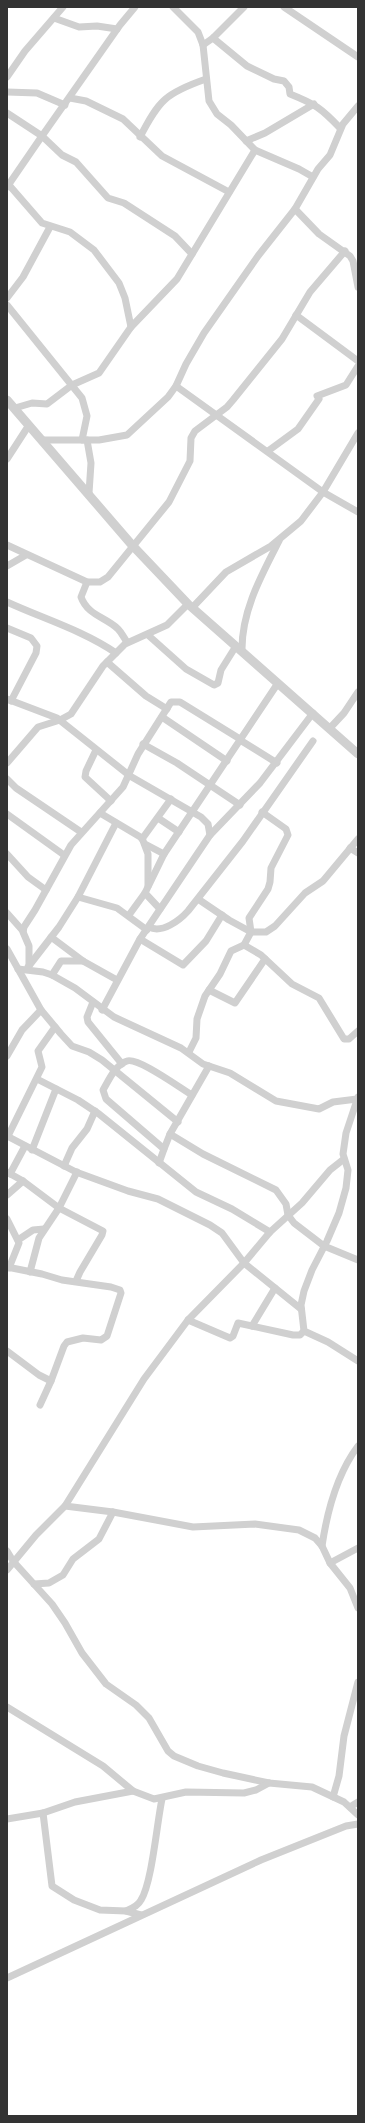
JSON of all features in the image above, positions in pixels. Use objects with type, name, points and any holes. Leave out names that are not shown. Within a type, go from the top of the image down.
[{"type":"street","points":[[7,75],[25,51],[63,7]]},
{"type":"street","points":[[131,327],[125,298],[119,283],[88,243],[70,232],[58,227],[50,227],[42,223],[8,186],[117,29],[135,7]]},
{"type":"street","points":[[173,7],[197,30],[203,45],[206,79],[212,106],[217,114],[232,126],[255,150],[299,169],[313,177]]},
{"type":"street","points":[[203,45],[214,38],[244,7]]},
{"type":"street","points":[[284,7],[358,57]]},
{"type":"street","points":[[54,18],[79,27],[97,26],[117,29]]},
{"type":"street","points":[[214,38],[247,66],[274,79],[284,81],[289,87],[290,94],[314,104],[340,128]]},
{"type":"street","points":[[140,137],[154,111],[163,100],[175,92],[206,79]]},
{"type":"street","points":[[7,92],[38,93],[55,99],[65,105]]},
{"type":"street","points":[[70,98],[86,101],[118,116],[162,156],[229,192]]},
{"type":"street","points":[[246,141],[264,133],[314,104]]},
{"type":"street","points":[[42,440],[118,438],[129,434],[168,397],[176,386],[186,364],[204,333],[258,256],[295,209],[313,177],[330,155],[340,128],[358,106]]},
{"type":"street","points":[[7,113],[42,136],[65,157],[76,162],[108,198],[124,203],[176,236],[192,254]]},
{"type":"street","points":[[15,408],[32,403],[47,404],[72,385],[99,373],[131,327],[166,292],[192,254],[255,150]]},
{"type":"street","points":[[295,209],[318,234],[348,254],[358,254]]},
{"type":"street","points":[[7,298],[22,277],[50,227]]},
{"type":"street","points":[[348,254],[358,288]]},
{"type":"street","points":[[7,545],[87,582],[100,582],[108,578],[132,545],[159,516],[169,502],[190,461],[191,438],[195,431],[233,400],[282,338],[321,278],[348,254]]},
{"type":"street","points":[[7,305],[82,398],[86,412],[84,440],[91,463],[89,493]]},
{"type":"street","points":[[296,315],[358,361]]},
{"type":"street","points":[[268,451],[298,429],[318,398],[346,384],[358,366]]},
{"type":"street","points":[[176,386],[323,492],[358,512]]},
{"type":"street","points":[[7,400],[89,493],[132,545],[190,606],[358,754]]},
{"type":"street","points":[[7,459],[29,425]]},
{"type":"street","points":[[7,763],[37,728],[60,720],[71,714],[107,662],[127,642],[148,635],[167,625],[190,606],[226,572],[258,554],[301,521],[323,492],[358,433]]},
{"type":"street","points":[[148,635],[186,669],[214,685],[218,683],[220,670],[239,649],[242,642],[254,590],[280,538]]},
{"type":"street","points":[[7,566],[26,555]]},
{"type":"street","points":[[87,582],[81,597],[86,608],[118,629],[127,642]]},
{"type":"street","points":[[7,602],[92,638],[116,653]]},
{"type":"street","points":[[7,628],[31,638],[37,646],[36,653],[9,700],[34,708],[60,720],[130,776],[206,821],[210,835]]},
{"type":"street","points":[[107,662],[146,696],[167,709]]},
{"type":"street","points":[[129,915],[146,889],[164,854],[278,683]]},
{"type":"street","points":[[330,728],[344,712],[358,692]]},
{"type":"street","points":[[23,931],[64,855],[81,832],[123,787],[130,776],[143,744],[172,701],[178,701],[277,762]]},
{"type":"street","points":[[102,1010],[140,939],[210,835],[240,805],[277,762],[313,713]]},
{"type":"street","points":[[162,717],[227,761]]},
{"type":"street","points":[[78,897],[113,906],[148,928],[156,929],[168,926],[185,915],[243,841],[313,741]]},
{"type":"street","points":[[143,744],[176,763],[240,805]]},
{"type":"street","points":[[96,750],[86,771],[85,777],[111,801]]},
{"type":"street","points":[[7,778],[21,792],[81,832]]},
{"type":"street","points":[[160,909],[146,889],[149,857],[144,841],[171,799]]},
{"type":"street","points":[[189,1052],[196,1038],[197,1019],[209,990],[220,974],[231,951],[244,945],[251,932],[249,918],[268,889],[271,868],[289,834],[286,829],[262,812]]},
{"type":"street","points":[[100,813],[164,854]]},
{"type":"street","points":[[7,814],[64,855]]},
{"type":"street","points":[[158,818],[179,832]]},
{"type":"street","points":[[28,968],[78,897],[116,823]]},
{"type":"street","points":[[198,899],[222,916],[251,932],[266,932],[270,930],[305,893],[322,881],[358,839]]},
{"type":"street","points":[[350,848],[358,853]]},
{"type":"street","points":[[7,854],[28,877],[46,890]]},
{"type":"street","points":[[7,913],[23,931],[29,946],[28,968]]},
{"type":"street","points":[[140,939],[183,965],[206,941],[222,916]]},
{"type":"street","points":[[51,937],[83,961],[117,980]]},
{"type":"street","points":[[244,945],[276,966],[292,984],[319,998],[344,1039],[349,1039],[358,1032]]},
{"type":"street","points":[[7,949],[41,1010],[71,1045],[94,1054],[178,1122]]},
{"type":"street","points":[[209,990],[235,1003],[265,959]]},
{"type":"street","points":[[52,975],[61,961],[83,961]]},
{"type":"street","points":[[18,969],[28,968],[52,975],[75,988],[102,1010],[189,1052],[209,1066],[230,1074],[261,1094],[282,1103],[319,1109],[333,1102],[358,1098],[346,1133],[343,1154],[348,1170],[346,1188],[339,1212],[304,1291],[301,1309],[304,1331]]},
{"type":"street","points":[[93,1002],[87,1017],[88,1022],[122,1064]]},
{"type":"street","points":[[7,1056],[22,1030],[41,1010]]},
{"type":"street","points":[[55,1027],[38,1050],[42,1067],[8,1136],[77,1172],[128,1191],[158,1199],[210,1225],[222,1233],[244,1263],[301,1309]]},
{"type":"street","points":[[164,1149],[105,1096],[103,1090],[115,1070],[122,1064],[134,1061],[192,1095]]},
{"type":"street","points":[[159,1163],[170,1134],[209,1066]]},
{"type":"street","points":[[37,1079],[95,1111],[159,1163],[171,1170],[196,1192],[232,1209],[270,1232]]},
{"type":"street","points":[[56,1089],[29,1148],[9,1173],[23,1181],[59,1208],[103,1231],[76,1281]]},
{"type":"street","points":[[64,1166],[72,1148],[87,1129],[95,1111]]},
{"type":"street","points":[[170,1134],[203,1154],[276,1190],[286,1204],[288,1215],[294,1223],[324,1246],[358,1260]]},
{"type":"street","points":[[7,1570],[13,1561],[59,1510],[65,1506],[144,1379],[188,1320],[244,1263],[270,1232],[302,1202],[330,1170],[344,1159]]},
{"type":"street","points":[[30,1272],[44,1229],[59,1208],[77,1172]]},
{"type":"street","points":[[7,1195],[23,1181]]},
{"type":"street","points":[[7,1219],[19,1245],[8,1268],[62,1280],[111,1287],[120,1290],[121,1294],[107,1336],[100,1340],[83,1338],[67,1342],[64,1346],[40,1405]]},
{"type":"street","points":[[18,1240],[33,1230],[44,1229]]},
{"type":"street","points":[[252,1326],[275,1288]]},
{"type":"street","points":[[188,1320],[230,1338],[233,1336],[238,1323],[293,1335],[300,1334],[304,1331]]},
{"type":"street","points":[[304,1331],[328,1342],[358,1361]]},
{"type":"street","points":[[7,1351],[39,1375],[51,1381]]},
{"type":"street","points":[[322,1546],[328,1513],[341,1475],[358,1446]]},
{"type":"street","points":[[65,1506],[113,1512],[193,1527],[255,1524],[299,1530],[311,1535],[322,1546],[330,1563],[350,1588],[358,1608]]},
{"type":"street","points":[[34,1584],[49,1583],[63,1574],[73,1559],[99,1539],[113,1512]]},
{"type":"street","points":[[330,1563],[358,1548]]},
{"type":"street","points":[[7,1551],[13,1561],[52,1604],[82,1653],[106,1684],[146,1714],[168,1751],[183,1761],[198,1766],[270,1783],[312,1787],[350,1807],[358,1815]]},
{"type":"street","points":[[333,1797],[339,1776],[344,1736],[358,1682]]},
{"type":"street","points":[[7,1707],[103,1766],[133,1791],[154,1799],[162,1799],[186,1792],[244,1792],[256,1790],[270,1783]]},
{"type":"street","points":[[7,1819],[42,1813],[75,1802],[133,1791]]},
{"type":"street","points":[[126,1911],[135,1907],[141,1900],[147,1881],[162,1799]]},
{"type":"street","points":[[350,1807],[358,1802]]},
{"type":"street","points":[[42,1813],[52,1886],[74,1900],[100,1910],[126,1911],[141,1916]]},
{"type":"street","points":[[7,1978],[261,1860],[346,1826],[358,1824]]}]
